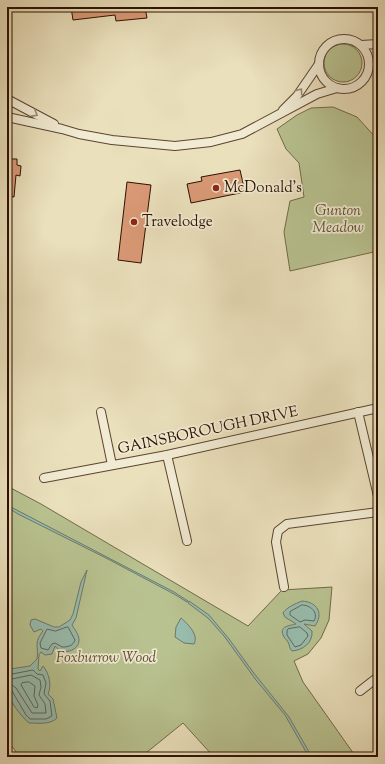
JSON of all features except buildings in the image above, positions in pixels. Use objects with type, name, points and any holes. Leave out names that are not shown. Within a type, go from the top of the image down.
[{"type":"street","points":[[278,115],[297,96],[319,64],[322,52],[334,41],[344,38],[361,45],[365,49],[370,61],[368,73]]},
{"type":"street","points":[[361,45],[378,44]]},
{"type":"street","points":[[319,64],[320,71],[326,82],[337,88],[346,89],[362,82],[378,59]]},
{"type":"street","points":[[7,117],[79,134],[112,140],[174,146],[211,142],[242,134],[317,94],[337,88]]},
{"type":"street","points":[[7,99],[62,129]]},
{"type":"street","name":"GAINSBOROUGH DRIVE","points":[[44,478],[167,455],[378,408]]},
{"type":"street","points":[[101,412],[112,465]]},
{"type":"street","points":[[358,412],[378,496]]},
{"type":"street","points":[[167,455],[187,541]]},
{"type":"street","points":[[284,588],[276,542],[278,531],[287,524],[378,512]]},
{"type":"street","points":[[360,691],[378,677]]},
{"type":"green space","points":[[339,44],[347,44],[354,47],[359,52],[362,63],[359,74],[354,79],[347,82],[339,82],[332,79],[327,74],[324,67],[324,59],[327,52],[332,47]]},
{"type":"green space","name":"Gunton Meadow","points":[[333,107],[357,117],[378,140],[378,251],[290,271],[284,232],[290,201],[304,197],[299,163],[286,149],[277,129],[297,115],[311,108]]},
{"type":"green space","name":"Foxburrow Wood","points":[[7,486],[41,504],[248,626],[282,590],[332,587],[329,620],[321,638],[308,654],[294,661],[303,682],[356,757],[214,757],[183,723],[141,757],[20,757],[7,740]]},
{"type":"water","points":[[7,505],[174,592],[188,601],[187,602],[106,558],[18,514],[7,507]]},
{"type":"water","points":[[87,570],[76,618],[72,625],[78,636],[78,644],[70,651],[62,651],[55,646],[52,654],[45,655],[41,652],[39,655],[38,669],[40,671],[43,666],[48,676],[50,687],[48,694],[53,699],[57,718],[47,723],[29,723],[18,712],[8,693],[7,672],[10,669],[30,666],[37,659],[37,642],[43,631],[41,629],[34,632],[30,625],[31,620],[35,619],[54,627],[59,627],[70,620],[73,614],[81,582]]},
{"type":"water","points":[[189,601],[209,615],[229,639],[289,717],[312,757],[309,757],[285,715],[256,680],[224,636],[208,618],[188,603]]},
{"type":"water","points":[[302,601],[315,606],[318,609],[319,617],[315,626],[304,624],[312,631],[309,642],[300,649],[292,651],[282,631],[285,627],[296,624],[285,617],[283,613],[289,607]]},
{"type":"water","points":[[181,618],[190,626],[194,633],[194,644],[184,643],[175,637],[176,627]]},
{"type":"place","name":"McDonald's","points":[[216,188]]},
{"type":"place","name":"Travelodge","points":[[134,222]]}]
